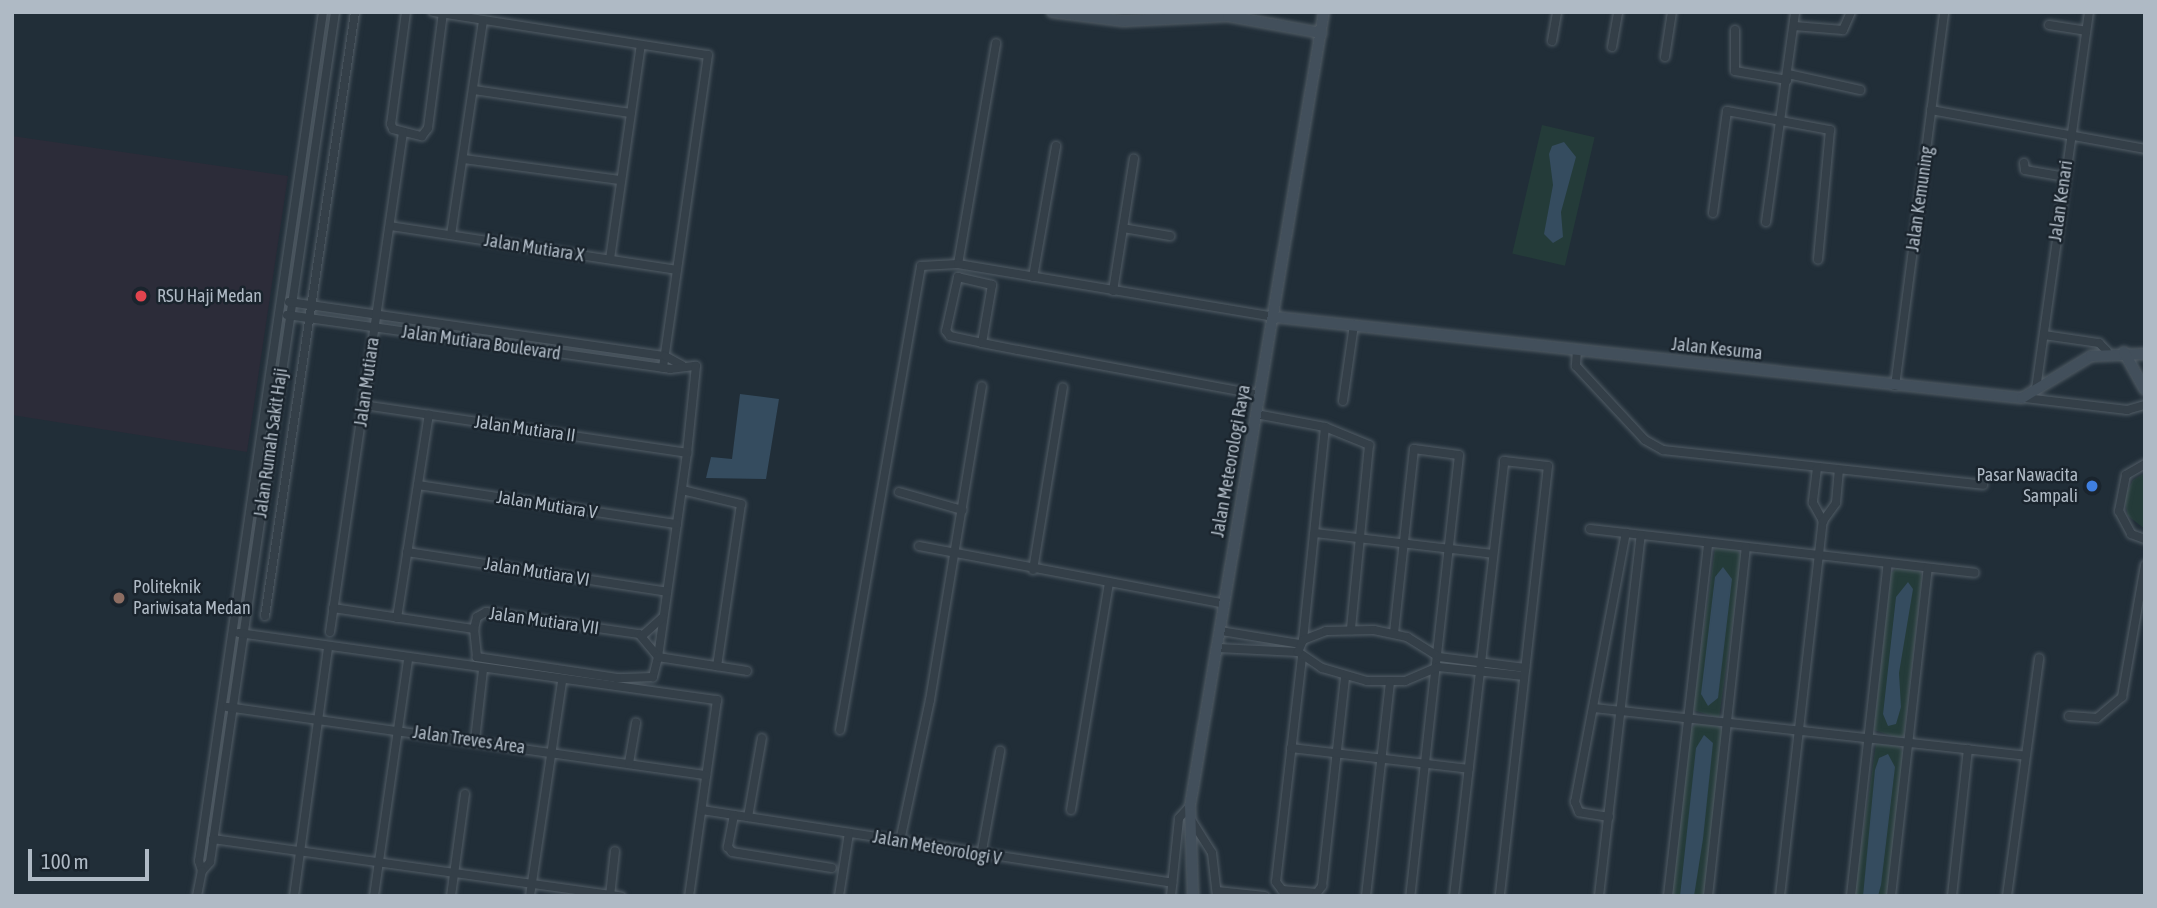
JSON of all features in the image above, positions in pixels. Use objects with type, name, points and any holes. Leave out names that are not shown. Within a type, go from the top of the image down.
[{"type":"street","name":"Jalan Rumah Sakit Haji","points":[[197,896],[221,707],[323,12]]},
{"type":"street","name":"Jalan Rumah Sakit Haji","points":[[202,872],[213,839],[335,12]]},
{"type":"street","points":[[265,615],[355,12]]},
{"type":"street","points":[[433,12],[708,56],[663,368]]},
{"type":"street","points":[[1052,12],[1123,21],[1228,14],[1321,33]]},
{"type":"street","name":"Jalan Meteorologi Raya","points":[[1193,896],[1189,811],[1275,317],[1324,12]]},
{"type":"street","points":[[1552,41],[1557,12]]},
{"type":"street","points":[[1612,47],[1618,12]]},
{"type":"street","points":[[1665,57],[1672,12]]},
{"type":"street","points":[[1766,222],[1795,12]]},
{"type":"street","points":[[1794,26],[1843,30],[1851,12]]},
{"type":"street","name":"Jalan Kemuning","points":[[1895,386],[1944,12]]},
{"type":"street","name":"Jalan Kenari","points":[[2036,389],[2089,12]]},
{"type":"street","points":[[405,14],[391,121],[393,130],[422,136],[427,131],[443,13]]},
{"type":"street","points":[[451,235],[483,20]]},
{"type":"street","points":[[2049,25],[2086,31]]},
{"type":"street","points":[[1735,30],[1735,71],[1787,83],[1860,90]]},
{"type":"street","points":[[958,264],[996,43]]},
{"type":"street","points":[[610,260],[641,45]]},
{"type":"street","points":[[474,90],[630,113]]},
{"type":"street","points":[[1713,213],[1727,111],[1782,120],[1832,134],[1818,258]]},
{"type":"street","points":[[1931,113],[2070,139],[2145,149]]},
{"type":"street","name":"Jalan Mutiara","points":[[330,632],[403,132]]},
{"type":"street","points":[[1033,277],[1056,146]]},
{"type":"street","points":[[464,159],[621,180]]},
{"type":"street","points":[[1113,291],[1134,159]]},
{"type":"street","points":[[2024,163],[2025,170],[2065,177]]},
{"type":"street","name":"Jalan Mutiara X","points":[[390,226],[677,270]]},
{"type":"street","points":[[1123,228],[1170,236]]},
{"type":"street","points":[[840,730],[920,269],[929,262],[958,264],[1275,317]]},
{"type":"street","points":[[982,343],[991,284],[958,277],[946,333],[982,343],[1260,395]]},
{"type":"street","name":"Jalan Mutiara Boulevard","points":[[281,301],[664,356],[682,365]]},
{"type":"street","name":"Jalan Mutiara Boulevard","points":[[279,314],[663,368],[693,365],[698,369],[687,453]]},
{"type":"street","name":"Jalan Kesuma","points":[[1275,317],[2022,398]]},
{"type":"street","points":[[1343,401],[1354,325]]},
{"type":"street","points":[[2043,335],[2099,343],[2107,351]]},
{"type":"street","points":[[1577,350],[1576,366],[1652,445],[1817,468],[1983,485]]},
{"type":"street","points":[[2022,398],[2074,363],[2107,351],[2145,354]]},
{"type":"street","points":[[2124,352],[2145,390]]},
{"type":"street","points":[[900,841],[956,554],[982,386]]},
{"type":"street","points":[[1033,570],[1063,387]]},
{"type":"street","points":[[2022,398],[2127,410],[2145,405]]},
{"type":"street","name":"Jalan Mutiara II","points":[[363,405],[687,453]]},
{"type":"street","points":[[397,618],[429,414]]},
{"type":"street","points":[[1256,414],[1325,427],[1363,442],[1371,452],[1351,630]]},
{"type":"street","points":[[1325,427],[1276,882],[1282,890],[1317,893],[1322,886],[1345,677]]},
{"type":"street","points":[[1394,633],[1414,449],[1459,455],[1438,667],[1410,896]]},
{"type":"street","points":[[474,629],[477,657],[610,677],[650,680],[658,657],[687,453]]},
{"type":"street","points":[[1454,896],[1504,461],[1548,466],[1500,896]]},
{"type":"street","points":[[2145,464],[2126,475],[2119,511],[2131,534],[2145,539]]},
{"type":"street","points":[[1817,468],[1814,503],[1823,521]]},
{"type":"street","points":[[1780,896],[1823,521],[1836,503],[1839,470]]},
{"type":"street","name":"Jalan Mutiara V","points":[[418,485],[677,524]]},
{"type":"street","points":[[682,490],[741,504],[717,666]]},
{"type":"street","points":[[899,492],[962,510]]},
{"type":"street","points":[[1590,529],[1974,573]]},
{"type":"street","points":[[1315,533],[1493,554]]},
{"type":"street","points":[[1609,817],[1575,808],[1626,533]]},
{"type":"street","points":[[1599,896],[1641,535]]},
{"type":"street","points":[[1668,896],[1707,542]]},
{"type":"street","points":[[919,546],[1033,570],[1225,604]]},
{"type":"street","points":[[1708,896],[1746,547]]},
{"type":"street","name":"Jalan Mutiara VI","points":[[407,552],[667,592]]},
{"type":"street","points":[[1850,896],[1888,563]]},
{"type":"street","points":[[2069,716],[2097,718],[2122,696],[2145,565]]},
{"type":"street","points":[[1891,896],[1928,568]]},
{"type":"street","points":[[1071,810],[1109,584]]},
{"type":"street","name":"Jalan Mutiara VII","points":[[333,608],[474,629],[477,617],[486,612],[642,636]]},
{"type":"street","points":[[663,617],[642,636],[658,657],[747,671]]},
{"type":"street","points":[[1301,648],[1351,630],[1394,633],[1439,657],[1480,667]]},
{"type":"street","points":[[233,631],[408,661],[717,700],[689,896]]},
{"type":"street","points":[[1221,631],[1244,641],[1301,648],[1345,677],[1390,681],[1427,676],[1438,667],[1480,667],[1525,672]]},
{"type":"street","points":[[1218,648],[1244,641]]},
{"type":"street","points":[[294,896],[328,648]]},
{"type":"street","points":[[2007,896],[2023,755],[2039,658]]},
{"type":"street","points":[[374,896],[408,661]]},
{"type":"street","points":[[475,740],[483,670]]},
{"type":"street","points":[[530,896],[562,681]]},
{"type":"street","points":[[1366,896],[1390,681]]},
{"type":"street","name":"Jalan Treves Area","points":[[221,707],[475,740],[706,775]]},
{"type":"street","points":[[1594,708],[2023,755]]},
{"type":"street","points":[[629,763],[636,723]]},
{"type":"street","points":[[217,738],[228,740]]},
{"type":"street","points":[[748,817],[762,738]]},
{"type":"street","points":[[1291,748],[1469,769]]},
{"type":"street","points":[[1952,896],[1968,749]]},
{"type":"street","points":[[981,856],[1000,751]]},
{"type":"street","points":[[451,896],[465,794]]},
{"type":"street","name":"Jalan Meteorologi V","points":[[702,810],[981,856],[1172,883]]},
{"type":"street","points":[[1171,896],[1179,818],[1189,811],[1212,853],[1217,893],[1265,896]]},
{"type":"street","points":[[734,815],[728,847],[732,852],[832,868]]},
{"type":"street","points":[[839,896],[849,833]]},
{"type":"street","points":[[213,839],[621,896]]},
{"type":"street","points":[[610,895],[615,851]]},
{"type":"shaded area","name":"RSU Haji Medan","points":[[12,136],[288,176],[247,452],[12,415]]},
{"type":"shaded area","points":[[1564,142],[1576,157],[1561,212],[1563,237],[1553,243],[1544,234],[1553,185],[1549,154],[1552,146]]},
{"type":"shaded area","points":[[740,394],[779,399],[766,479],[706,478],[711,457],[732,459]]},
{"type":"shaded area","points":[[1723,567],[1732,579],[1718,698],[1708,706],[1701,694],[1715,577]]},
{"type":"shaded area","points":[[1908,582],[1913,589],[1899,673],[1901,707],[1896,724],[1888,726],[1883,714],[1896,597]]},
{"type":"shaded area","points":[[1704,735],[1713,743],[1703,839],[1694,896],[1680,896],[1696,748]]},
{"type":"shaded area","points":[[1888,754],[1895,767],[1881,885],[1878,896],[1863,896],[1875,770],[1879,758]]},
{"type":"green space","points":[[1542,125],[1595,137],[1565,266],[1512,254]]},
{"type":"green space","points":[[2145,473],[2145,529],[2128,516],[2124,498],[2133,480]]},
{"type":"green space","points":[[1715,548],[1737,550],[1742,556],[1719,718],[1693,710]]},
{"type":"green space","points":[[1897,568],[1920,571],[1922,577],[1904,735],[1899,738],[1874,730],[1891,573]]},
{"type":"green space","points":[[1696,724],[1719,726],[1723,732],[1704,896],[1672,896],[1691,729]]},
{"type":"green space","points":[[1876,744],[1899,746],[1903,753],[1887,896],[1854,896]]},
{"type":"place","name":"RSU Haji Medan","points":[[141,296]]},
{"type":"place","name":"Pasar Nawacita Sampali","points":[[2092,486]]},
{"type":"place","name":"Politeknik Pariwisata Medan","points":[[119,598]]}]
